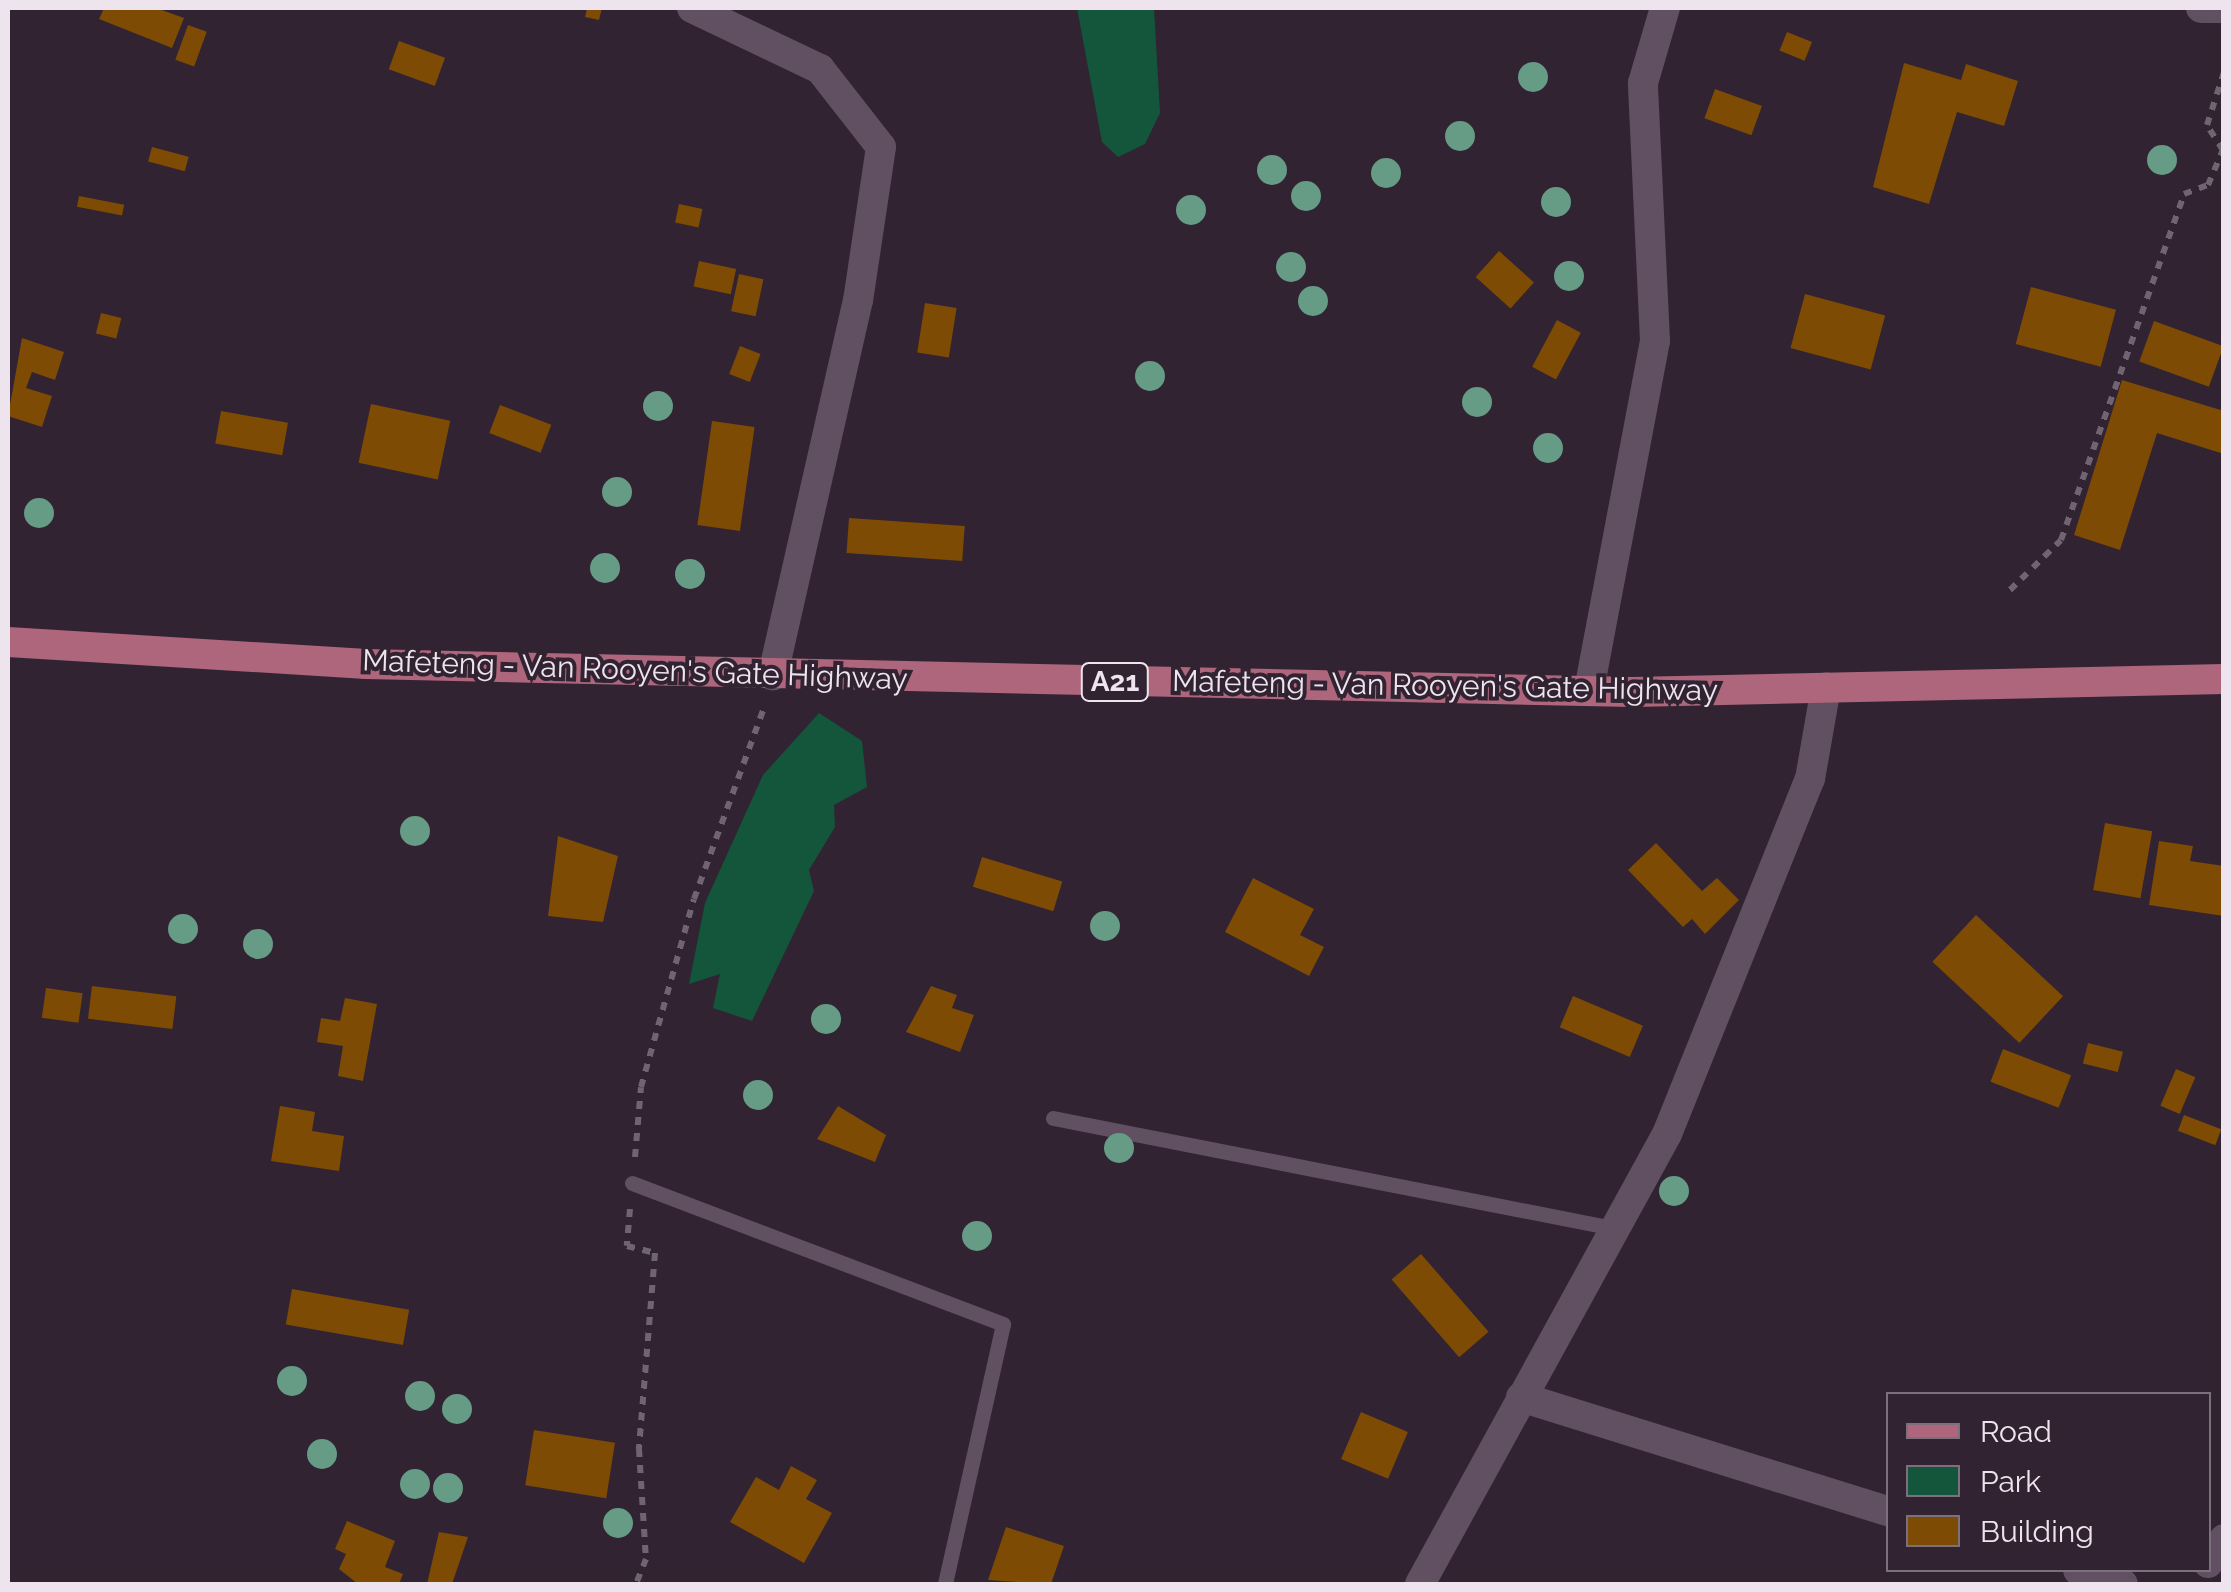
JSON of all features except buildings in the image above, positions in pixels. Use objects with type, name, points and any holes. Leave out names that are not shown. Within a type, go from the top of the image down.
[{"type":"main road","name":"Mafeteng - Van Rooyen's Gate Highway","points":[[8,642],[773,675],[1589,690],[2224,679]]},
{"type":"street","points":[[692,8],[820,69],[881,148],[858,300],[773,675]]},
{"type":"street","points":[[1589,690],[1656,341],[1642,84],[1665,8]]},
{"type":"street","points":[[2201,8],[2224,8]]},
{"type":"street","points":[[1420,1584],[1667,1134],[1810,779],[1826,688]]},
{"type":"street","points":[[1521,1397],[1886,1510]]},
{"type":"street","points":[[2084,1572],[2123,1584]]},
{"type":"lane","points":[[1052,1118],[1618,1229]]},
{"type":"lane","points":[[632,1182],[1003,1324],[945,1584]]},
{"type":"path","points":[[2010,590],[2061,540],[2184,194],[2208,185],[2223,150],[2207,125],[2224,72]]},
{"type":"path","points":[[636,1584],[646,1558],[640,1449],[655,1253],[627,1246],[641,1087],[694,898],[773,675]]},
{"type":"green space","points":[[1077,8],[1154,8],[1160,113],[1145,144],[1118,157],[1102,142]]},
{"type":"green space","points":[[819,713],[862,741],[867,787],[834,805],[835,827],[809,870],[814,891],[752,1021],[713,1008],[720,974],[689,984],[705,903],[763,775]]}]
